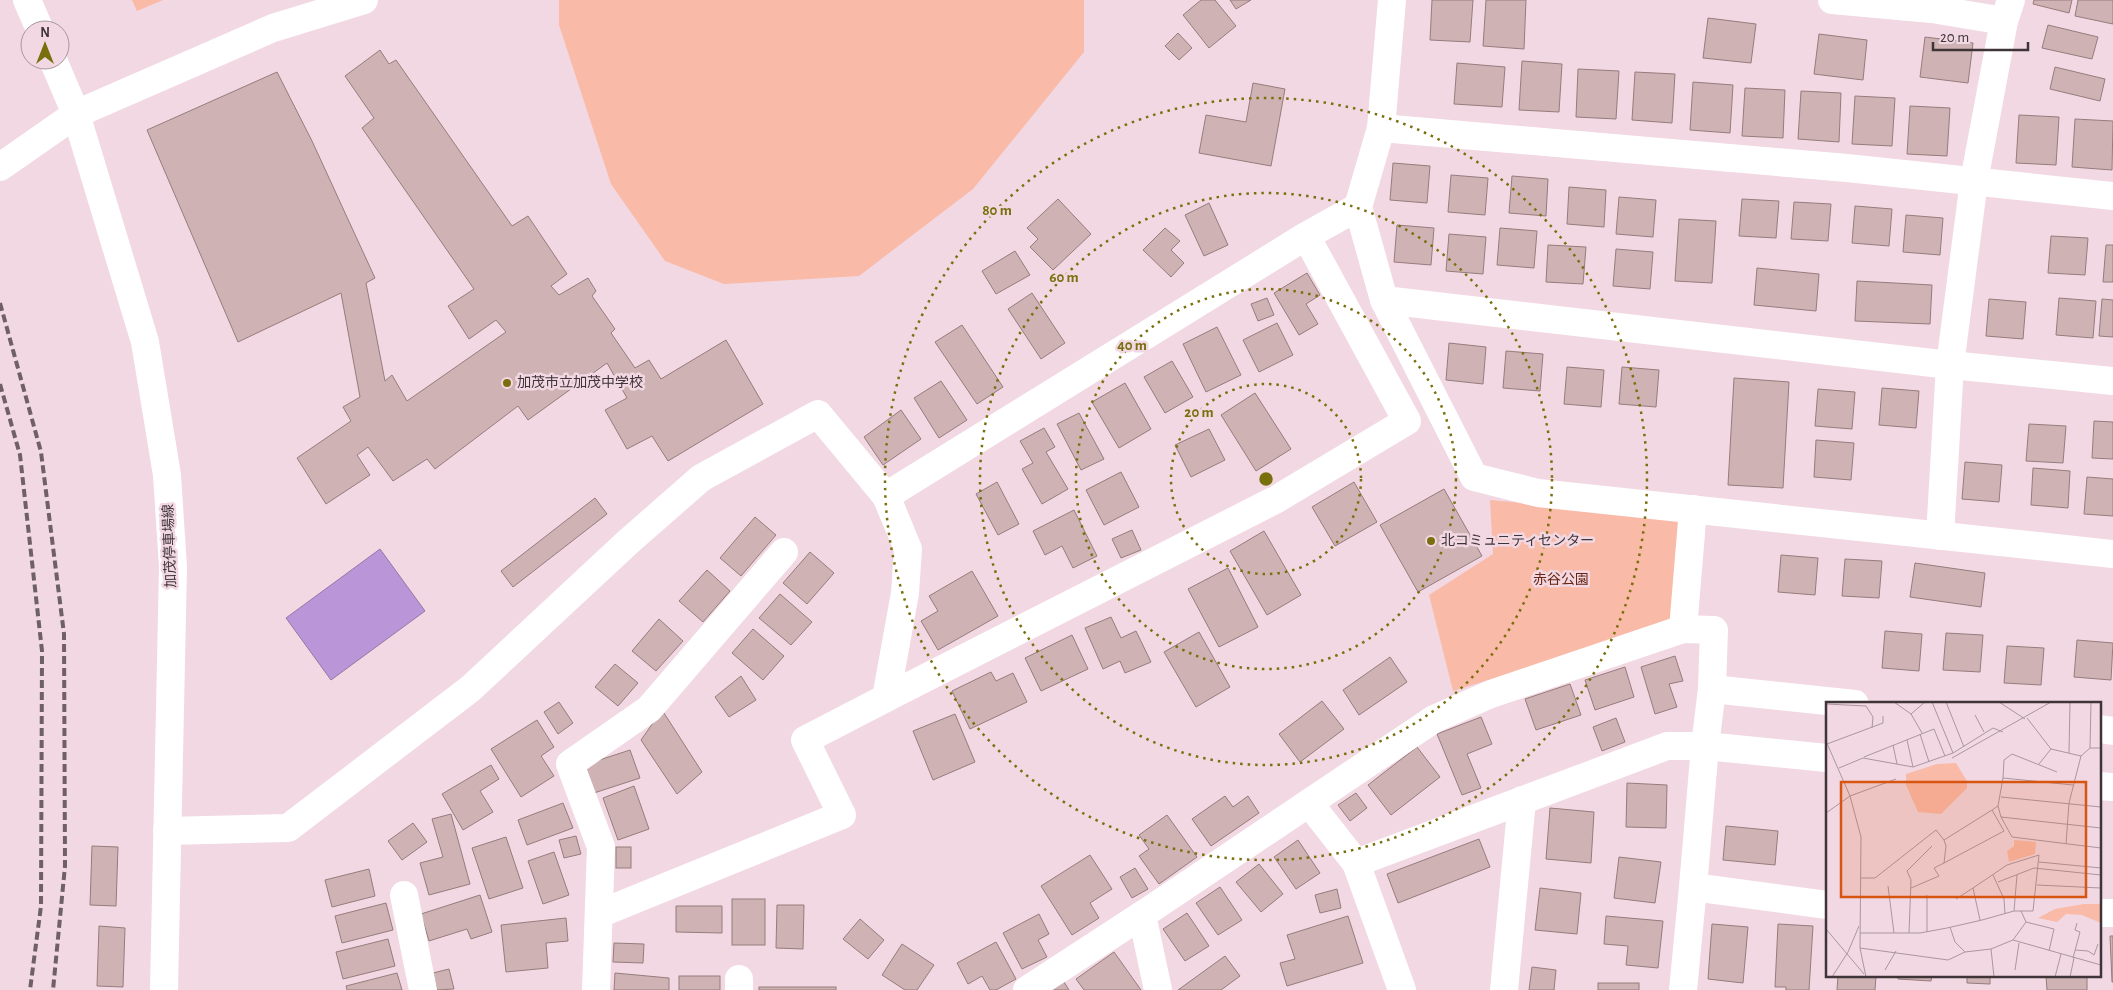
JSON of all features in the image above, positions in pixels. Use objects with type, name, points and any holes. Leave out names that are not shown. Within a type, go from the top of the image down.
[{"type":"main road","points":[[27,0],[36,20]]},
{"type":"main road","points":[[8,161],[76,114],[272,28],[364,0]]},
{"type":"main road","points":[[1392,0],[1381,128],[1358,207],[1384,300],[1474,477],[1538,493],[2113,554]]},
{"type":"main road","points":[[1832,0],[1932,9],[2007,11],[1974,181],[1950,365],[1940,536]]},
{"type":"main road","name":"加茂停車場線","points":[[57,70],[76,114],[145,342],[168,475],[172,566],[164,990]]},
{"type":"main road","points":[[1381,128],[1847,168],[2113,196]]},
{"type":"main road","points":[[886,496],[1306,236],[1358,207]]},
{"type":"main road","points":[[598,914],[842,815],[805,740],[1274,500],[1407,421],[1306,236]]},
{"type":"main road","points":[[1384,300],[1950,365],[2113,381]]},
{"type":"main road","points":[[167,831],[288,828],[470,689],[628,542],[702,478],[818,414],[886,496],[908,549],[905,593],[886,698]]},
{"type":"main road","points":[[1682,629],[1693,510]]},
{"type":"main road","points":[[596,990],[601,847],[570,764],[648,709],[784,552]]},
{"type":"main road","points":[[1028,990],[1434,719],[1500,691],[1682,629],[1714,630],[1712,689],[1705,746],[1694,887],[1682,990]]},
{"type":"main road","points":[[1712,689],[1837,702]]},
{"type":"main road","points":[[2100,729],[2113,731]]},
{"type":"main road","points":[[1356,863],[1667,746],[1705,746],[1826,758]]},
{"type":"main road","points":[[2100,786],[2113,787]]},
{"type":"main road","points":[[1504,990],[1522,800]]},
{"type":"main road","points":[[1309,803],[1356,863],[1402,990]]},
{"type":"main road","points":[[1694,887],[1826,905]]},
{"type":"main road","points":[[404,895],[423,990]]},
{"type":"main road","points":[[2100,913],[2113,913]]},
{"type":"main road","points":[[1142,915],[1158,990]]},
{"type":"green space","points":[[132,0],[163,0],[137,11]]},
{"type":"green space","points":[[559,0],[1084,0],[1084,52],[973,189],[859,276],[724,284],[665,261],[611,184],[559,25]]},
{"type":"green space","name":"赤谷公園","points":[[1490,500],[1682,517],[1674,622],[1453,691],[1429,595],[1493,554]]},
{"type":"shaded area","points":[[380,549],[425,611],[331,680],[286,618]]},
{"type":"building","points":[[1201,0],[1215,0],[1236,26],[1209,48],[1183,15]]},
{"type":"building","points":[[1230,0],[1251,0],[1236,9]]},
{"type":"building","points":[[1432,0],[1473,0],[1470,42],[1430,40]]},
{"type":"building","points":[[1486,0],[1526,0],[1524,49],[1483,46]]},
{"type":"building","points":[[2034,0],[2072,0],[2069,13],[2033,4]]},
{"type":"building","points":[[2078,0],[2113,0],[2113,24],[2075,16]]},
{"type":"building","points":[[1708,18],[1756,24],[1751,63],[1703,58]]},
{"type":"building","points":[[2048,25],[2098,37],[2092,59],[2042,48]]},
{"type":"building","points":[[1178,33],[1192,48],[1179,60],[1165,46]]},
{"type":"building","points":[[1819,34],[1867,40],[1863,80],[1814,74]]},
{"type":"building","points":[[1925,37],[1973,43],[1968,83],[1920,77]]},
{"type":"building","points":[[380,50],[389,64],[396,60],[512,226],[528,216],[567,274],[551,286],[559,295],[588,278],[596,291],[592,296],[615,329],[611,333],[635,368],[649,360],[661,379],[726,340],[763,404],[668,461],[652,436],[627,449],[605,410],[627,398],[607,363],[528,420],[518,406],[435,469],[427,459],[393,481],[368,447],[357,455],[370,475],[326,504],[297,458],[351,421],[343,407],[360,397],[341,293],[238,342],[147,130],[277,72],[312,141],[375,278],[366,283],[385,381],[392,375],[407,401],[506,332],[496,320],[469,339],[448,306],[474,289],[362,128],[374,118],[345,76]]},
{"type":"building","points":[[1522,61],[1562,64],[1559,112],[1519,110]]},
{"type":"building","points":[[1457,63],[1505,67],[1502,107],[1454,104]]},
{"type":"building","points":[[2055,67],[2105,79],[2100,101],[2050,89]]},
{"type":"building","points":[[1578,69],[1619,71],[1616,119],[1576,117]]},
{"type":"building","points":[[1635,72],[1675,74],[1672,123],[1632,120]]},
{"type":"building","points":[[1693,82],[1733,85],[1730,133],[1690,130]]},
{"type":"building","points":[[1253,83],[1285,89],[1271,166],[1199,153],[1206,115],[1246,122]]},
{"type":"building","points":[[1745,88],[1785,90],[1783,138],[1742,136]]},
{"type":"building","points":[[1801,91],[1841,93],[1839,142],[1798,139]]},
{"type":"building","points":[[1855,96],[1895,98],[1892,146],[1852,144]]},
{"type":"building","points":[[1910,106],[1950,108],[1947,156],[1907,154]]},
{"type":"building","points":[[2019,115],[2059,117],[2056,165],[2016,163]]},
{"type":"building","points":[[2075,119],[2113,121],[2112,170],[2072,167]]},
{"type":"building","points":[[1393,163],[1430,166],[1427,203],[1390,200]]},
{"type":"building","points":[[1451,175],[1488,178],[1485,215],[1448,212]]},
{"type":"building","points":[[1512,176],[1548,179],[1546,216],[1509,213]]},
{"type":"building","points":[[1569,187],[1606,190],[1604,227],[1567,224]]},
{"type":"building","points":[[1619,197],[1656,200],[1653,237],[1616,234]]},
{"type":"building","points":[[1058,199],[1091,234],[1053,270],[1030,247],[1038,239],[1027,228]]},
{"type":"building","points":[[1742,199],[1779,201],[1776,238],[1739,236]]},
{"type":"building","points":[[1794,202],[1831,204],[1828,241],[1791,239]]},
{"type":"building","points":[[1209,203],[1228,245],[1204,256],[1185,215]]},
{"type":"building","points":[[1855,206],[1892,209],[1889,246],[1852,243]]},
{"type":"building","points":[[1906,215],[1943,218],[1940,255],[1903,252]]},
{"type":"building","points":[[1679,219],[1716,221],[1712,283],[1675,281]]},
{"type":"building","points":[[1397,225],[1434,228],[1431,265],[1394,262]]},
{"type":"building","points":[[1165,228],[1180,241],[1171,250],[1184,263],[1171,277],[1143,250]]},
{"type":"building","points":[[1500,228],[1537,231],[1534,268],[1497,265]]},
{"type":"building","points":[[1449,234],[1486,237],[1483,274],[1446,271]]},
{"type":"building","points":[[2051,236],[2088,238],[2085,275],[2048,273]]},
{"type":"building","points":[[1548,245],[1586,247],[1583,284],[1546,282]]},
{"type":"building","points":[[2106,245],[2113,245],[2113,282],[2103,282]]},
{"type":"building","points":[[1616,249],[1653,252],[1650,289],[1613,286]]},
{"type":"building","points":[[1015,251],[1030,275],[996,294],[982,271]]},
{"type":"building","points":[[1757,268],[1819,274],[1816,311],[1754,305]]},
{"type":"building","points":[[1307,273],[1320,295],[1306,304],[1318,324],[1299,335],[1274,293]]},
{"type":"building","points":[[1857,281],[1932,285],[1930,324],[1855,321]]},
{"type":"building","points":[[1032,293],[1065,343],[1041,359],[1008,309]]},
{"type":"building","points":[[1267,298],[1274,315],[1258,321],[1251,304]]},
{"type":"building","points":[[2059,298],[2096,301],[2093,338],[2056,335]]},
{"type":"building","points":[[1989,299],[2026,302],[2023,339],[1986,336]]},
{"type":"building","points":[[2102,299],[2113,300],[2113,337],[2099,336]]},
{"type":"building","points":[[1277,323],[1293,355],[1259,372],[1243,340]]},
{"type":"building","points":[[962,325],[1003,387],[977,404],[935,342]]},
{"type":"building","points":[[1217,327],[1241,375],[1206,392],[1183,344]]},
{"type":"building","points":[[1449,343],[1486,347],[1483,384],[1446,380]]},
{"type":"building","points":[[1506,351],[1543,354],[1540,391],[1503,388]]},
{"type":"building","points":[[1172,361],[1193,397],[1165,413],[1144,377]]},
{"type":"building","points":[[1567,367],[1604,370],[1601,407],[1564,404]]},
{"type":"building","points":[[1622,367],[1659,370],[1656,407],[1619,404]]},
{"type":"building","points":[[1734,378],[1789,382],[1783,488],[1728,485]]},
{"type":"building","points":[[941,381],[967,420],[939,438],[914,398]]},
{"type":"building","points":[[1125,383],[1151,429],[1119,448],[1092,402]]},
{"type":"building","points":[[1882,388],[1919,391],[1916,428],[1879,425]]},
{"type":"building","points":[[1818,389],[1855,392],[1852,429],[1815,426]]},
{"type":"building","points":[[1255,393],[1291,449],[1256,471],[1221,415]]},
{"type":"building","points":[[901,410],[921,439],[883,465],[864,437]]},
{"type":"building","points":[[1079,413],[1104,459],[1081,470],[1057,424]]},
{"type":"building","points":[[2094,421],[2113,422],[2113,459],[2092,458]]},
{"type":"building","points":[[2029,424],[2066,426],[2063,463],[2026,461]]},
{"type":"building","points":[[1044,428],[1055,447],[1046,452],[1068,489],[1042,504],[1022,469],[1033,463],[1020,441]]},
{"type":"building","points":[[1209,429],[1225,460],[1191,477],[1175,445]]},
{"type":"building","points":[[1816,440],[1854,443],[1851,480],[1814,477]]},
{"type":"building","points":[[1965,462],[2002,465],[1999,502],[1962,499]]},
{"type":"building","points":[[2033,468],[2070,471],[2068,508],[2031,505]]},
{"type":"building","points":[[1121,472],[1139,507],[1104,525],[1086,490]]},
{"type":"building","points":[[2087,477],[2113,479],[2113,516],[2084,514]]},
{"type":"building","points":[[997,482],[1019,524],[998,535],[976,494]]},
{"type":"building","points":[[1354,482],[1377,522],[1335,546],[1312,507]]},
{"type":"building","name":"北コミュニティセンター","points":[[1444,489],[1482,556],[1418,592],[1380,525]]},
{"type":"building","points":[[595,498],[607,514],[513,587],[501,571]]},
{"type":"building","points":[[1074,510],[1097,556],[1073,568],[1062,546],[1045,555],[1033,531]]},
{"type":"building","points":[[755,517],[776,535],[741,576],[720,558]]},
{"type":"building","points":[[1132,530],[1141,550],[1121,558],[1112,539]]},
{"type":"building","points":[[1264,531],[1301,595],[1267,615],[1230,551]]},
{"type":"building","points":[[810,552],[834,573],[807,604],[783,583]]},
{"type":"building","points":[[1781,555],[1818,558],[1815,595],[1778,592]]},
{"type":"building","points":[[1845,559],[1882,561],[1879,598],[1842,596]]},
{"type":"building","points":[[1915,563],[1985,573],[1981,607],[1910,597]]},
{"type":"building","points":[[1228,568],[1258,627],[1219,647],[1188,589]]},
{"type":"building","points":[[707,570],[730,591],[703,622],[679,601]]},
{"type":"building","points":[[972,571],[998,616],[938,650],[921,621],[938,611],[929,596]]},
{"type":"building","points":[[780,594],[812,622],[791,645],[759,618]]},
{"type":"building","points":[[1111,617],[1121,638],[1136,631],[1151,662],[1125,673],[1120,661],[1103,669],[1085,628]]},
{"type":"building","points":[[659,619],[683,641],[656,671],[632,651]]},
{"type":"building","points":[[753,629],[784,656],[763,680],[732,653]]},
{"type":"building","points":[[1885,631],[1922,634],[1919,671],[1882,668]]},
{"type":"building","points":[[1199,632],[1230,687],[1196,707],[1164,652]]},
{"type":"building","points":[[1946,633],[1983,635],[1980,672],[1943,670]]},
{"type":"building","points":[[1072,635],[1088,669],[1041,691],[1025,658]]},
{"type":"building","points":[[2077,640],[2113,643],[2111,680],[2074,677]]},
{"type":"building","points":[[2007,646],[2044,648],[2041,685],[2004,683]]},
{"type":"building","points":[[1675,656],[1683,681],[1669,684],[1677,707],[1655,714],[1641,667]]},
{"type":"building","points":[[1390,657],[1407,682],[1359,715],[1343,690]]},
{"type":"building","points":[[615,664],[638,683],[618,706],[595,687]]},
{"type":"building","points":[[1625,667],[1634,697],[1595,710],[1585,680]]},
{"type":"building","points":[[991,672],[996,681],[1013,673],[1027,702],[970,729],[952,691]]},
{"type":"building","points":[[741,676],[756,700],[729,717],[715,697]]},
{"type":"building","points":[[1570,684],[1581,715],[1536,730],[1525,699]]},
{"type":"building","points":[[1322,701],[1344,729],[1300,762],[1279,734]]},
{"type":"building","points":[[559,702],[573,723],[558,734],[544,712]]},
{"type":"building","points":[[662,710],[702,772],[677,794],[641,740]]},
{"type":"building","points":[[955,714],[975,762],[933,780],[913,731]]},
{"type":"building","points":[[1481,717],[1492,744],[1467,754],[1481,788],[1462,795],[1437,734]]},
{"type":"building","points":[[1616,718],[1625,742],[1602,751],[1593,727]]},
{"type":"building","points":[[537,720],[554,747],[541,756],[554,776],[521,797],[491,749]]},
{"type":"building","points":[[1417,747],[1440,777],[1391,815],[1368,785]]},
{"type":"building","points":[[630,750],[640,778],[594,793],[584,765]]},
{"type":"building","points":[[491,765],[499,779],[480,791],[493,812],[463,830],[442,794]]},
{"type":"building","points":[[1627,783],[1667,785],[1666,828],[1626,827]]},
{"type":"building","points":[[634,786],[649,829],[618,840],[603,798]]},
{"type":"building","points":[[1356,793],[1367,808],[1350,821],[1338,805]]},
{"type":"building","points":[[1225,796],[1233,807],[1248,796],[1259,813],[1211,846],[1192,819]]},
{"type":"building","points":[[563,803],[573,828],[527,845],[518,820]]},
{"type":"building","points":[[1550,808],[1594,812],[1591,863],[1546,859]]},
{"type":"building","points":[[451,814],[470,884],[429,895],[420,863],[443,857],[432,819]]},
{"type":"building","points":[[1167,815],[1197,857],[1159,884],[1139,856],[1149,849],[1139,835]]},
{"type":"building","points":[[413,823],[427,842],[402,860],[388,841]]},
{"type":"building","points":[[1726,826],[1778,831],[1775,865],[1723,860]]},
{"type":"building","points":[[576,836],[581,854],[564,858],[559,840]]},
{"type":"building","points":[[506,837],[523,888],[489,899],[472,848]]},
{"type":"building","points":[[1479,839],[1490,867],[1398,903],[1387,874]]},
{"type":"building","points":[[1298,840],[1320,873],[1296,889],[1274,857]]},
{"type":"building","points":[[92,846],[118,847],[116,906],[90,905]]},
{"type":"building","points":[[616,847],[631,847],[631,868],[616,868]]},
{"type":"building","points":[[554,852],[569,895],[543,904],[528,861]]},
{"type":"building","points":[[1090,855],[1112,889],[1090,903],[1099,918],[1072,935],[1041,886]]},
{"type":"building","points":[[1619,857],[1661,862],[1655,903],[1614,898]]},
{"type":"building","points":[[1259,864],[1283,894],[1261,912],[1236,882]]},
{"type":"building","points":[[1135,868],[1148,889],[1132,898],[1120,877]]},
{"type":"building","points":[[369,869],[375,896],[332,907],[325,880]]},
{"type":"building","points":[[1220,887],[1242,920],[1218,935],[1196,903]]},
{"type":"building","points":[[1540,888],[1581,893],[1577,934],[1535,930]]},
{"type":"building","points":[[1337,889],[1341,908],[1320,913],[1315,895]]},
{"type":"building","points":[[480,895],[492,932],[471,939],[467,929],[429,941],[421,914]]},
{"type":"building","points":[[732,899],[765,899],[765,945],[732,945]]},
{"type":"building","points":[[386,903],[393,930],[342,943],[335,916]]},
{"type":"building","points":[[777,905],[804,905],[803,949],[776,948]]},
{"type":"building","points":[[676,906],[722,906],[722,933],[676,932]]},
{"type":"building","points":[[1187,913],[1209,946],[1185,961],[1163,929]]},
{"type":"building","points":[[1039,914],[1049,934],[1038,940],[1047,957],[1022,969],[1003,933]]},
{"type":"building","points":[[1348,916],[1363,963],[1287,986],[1280,963],[1295,959],[1287,935]]},
{"type":"building","points":[[1606,916],[1663,921],[1658,968],[1626,965],[1628,946],[1604,944]]},
{"type":"building","points":[[566,918],[568,941],[546,943],[548,968],[506,972],[501,925]]},
{"type":"building","points":[[860,919],[884,940],[868,959],[843,939]]},
{"type":"building","points":[[1712,924],[1748,927],[1743,983],[1708,979]]},
{"type":"building","points":[[1778,924],[1813,926],[1809,990],[1786,990],[1786,987],[1775,987]]},
{"type":"building","points":[[99,926],[125,928],[123,987],[97,986]]},
{"type":"building","points":[[2110,936],[2113,936],[2113,982],[2112,982]]},
{"type":"building","points":[[388,939],[395,966],[343,979],[336,952]]},
{"type":"building","points":[[996,942],[1016,979],[996,990],[990,990],[982,976],[968,984],[957,963]]},
{"type":"building","points":[[614,943],[644,944],[643,963],[613,962]]},
{"type":"building","points":[[902,944],[934,965],[917,990],[905,990],[882,975]]},
{"type":"building","points":[[1114,952],[1141,990],[1084,990],[1076,979]]},
{"type":"building","points":[[1225,956],[1240,976],[1221,990],[1178,990]]},
{"type":"building","points":[[1532,967],[1556,970],[1554,990],[1529,990]]},
{"type":"building","points":[[449,969],[454,989],[437,990],[433,973]]},
{"type":"building","points":[[397,973],[402,990],[347,990],[346,986]]},
{"type":"building","points":[[615,973],[669,978],[669,990],[614,990]]},
{"type":"building","points":[[679,976],[720,976],[720,990],[679,990]]},
{"type":"building","points":[[1838,978],[1876,978],[1875,990],[1837,990]]},
{"type":"building","points":[[1898,978],[1932,978],[1931,981]]},
{"type":"building","points":[[1967,978],[1990,978],[1990,984],[1967,983]]},
{"type":"building","points":[[2046,978],[2087,978],[2087,990],[2047,990]]},
{"type":"building","points":[[1064,982],[1069,990],[1052,990]]},
{"type":"building","points":[[1598,983],[1639,983],[1639,990],[1598,990]]},
{"type":"building","points":[[759,987],[836,987],[836,990],[759,990]]},
{"type":"railway","points":[[0,303],[41,452],[64,634],[65,866],[53,990]]},
{"type":"railway","points":[[0,384],[20,455],[42,651],[41,906],[30,990]]},
{"type":"place","name":"加茂市立加茂中学校","points":[[507,383]]},
{"type":"place","name":"北コミュニティセンター","points":[[1431,541]]}]
